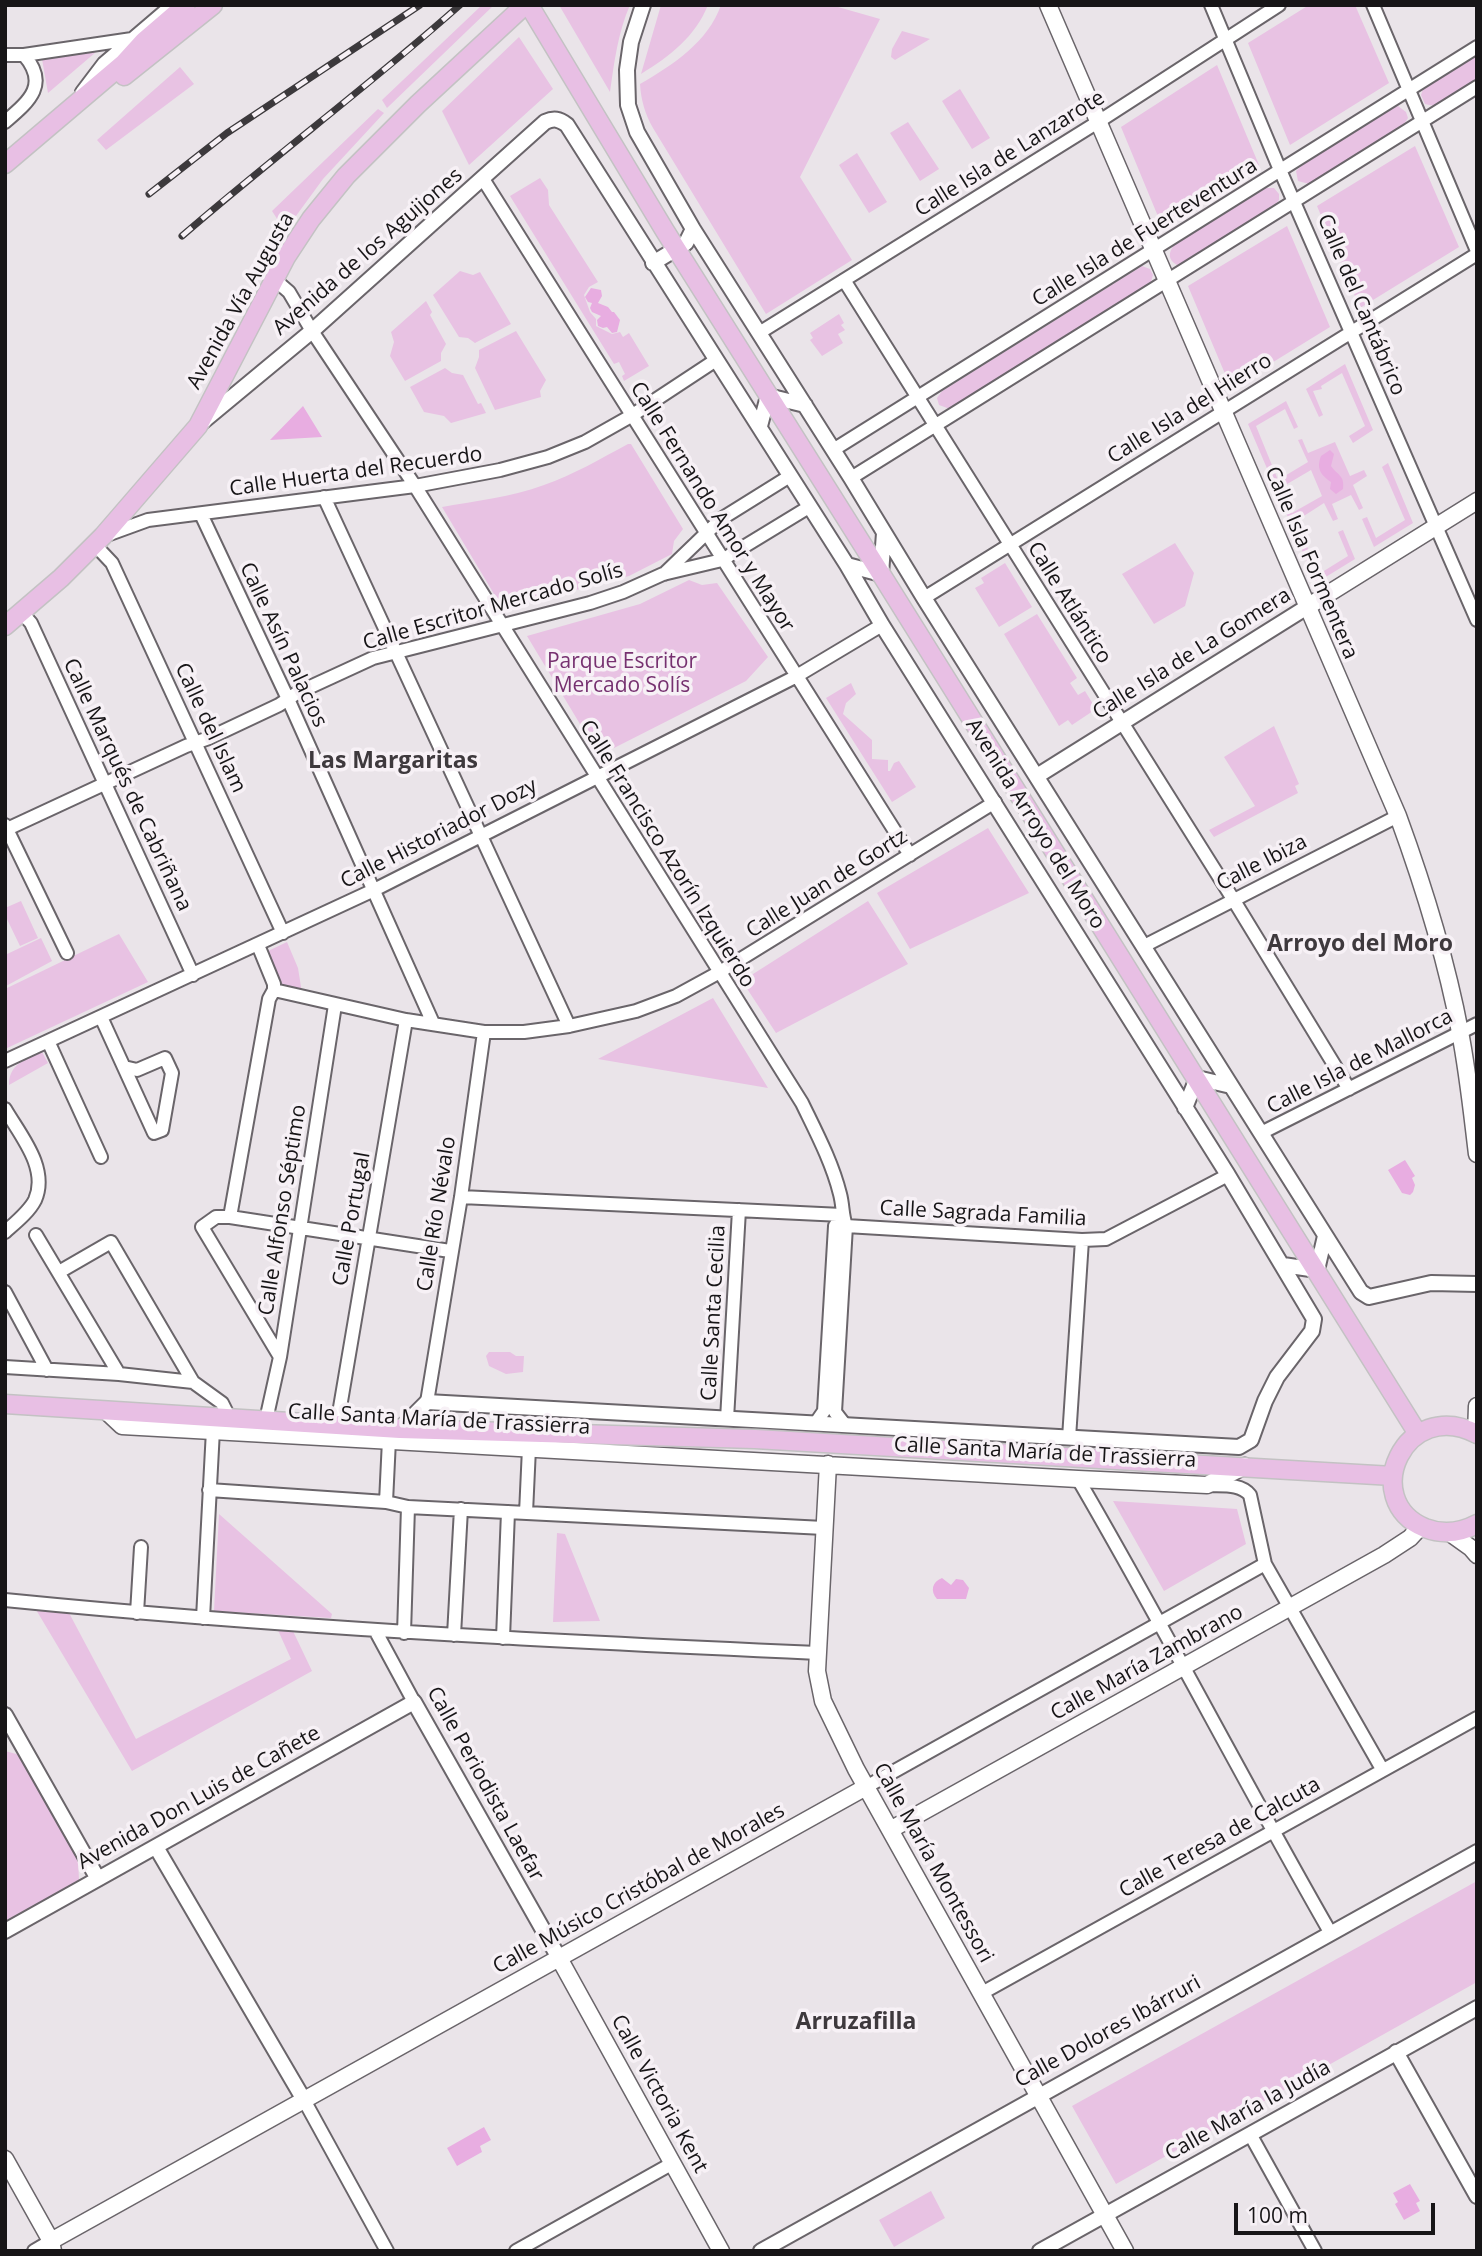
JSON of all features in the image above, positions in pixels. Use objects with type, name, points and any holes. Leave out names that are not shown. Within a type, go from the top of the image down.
[{"type":"main road","points":[[124,63],[144,41],[186,5]]},
{"type":"main road","points":[[5,164],[124,63],[150,46],[198,5]]},
{"type":"main road","points":[[68,110],[105,92],[213,5]]},
{"type":"main road","name":"Avenida Arroyo del Moro","points":[[527,5],[559,53],[768,397],[1418,1434]]},
{"type":"main road","name":"Avenida Vía Augusta","points":[[5,626],[99,540],[198,426],[286,257],[311,219],[346,176],[418,104],[527,5]]},
{"type":"main road","name":"Calle Isla Formentera","points":[[1048,5],[1398,816],[1435,925],[1460,1032],[1477,1154]]},
{"type":"main road","name":"Calle Isla de La Gomera","points":[[1307,607],[1477,501]]},
{"type":"main road","name":"Calle Santa María de Trassierra","points":[[5,1404],[337,1425],[529,1448],[1078,1479],[1208,1485],[1245,1466]]},
{"type":"main road","points":[[1477,1406],[1477,1434],[1451,1425],[1434,1427],[1418,1434],[1401,1450],[1393,1476],[1395,1493],[1401,1508],[1421,1526],[1450,1532],[1477,1524]]},
{"type":"main road","name":"Calle Santa María de Trassierra","points":[[106,1411],[122,1426],[395,1434],[755,1439],[1393,1476]]},
{"type":"main road","points":[[755,1439],[776,1462]]},
{"type":"main road","name":"Calle Santa María de Trassierra","points":[[879,1467],[907,1448]]},
{"type":"main road","name":"Calle María Montessori","points":[[828,1464],[817,1671],[823,1701],[866,1787],[1125,2251]]},
{"type":"main road","name":"Calle María Zambrano","points":[[890,1830],[1384,1555],[1410,1538],[1421,1526]]},
{"type":"main road","points":[[1450,1532],[1477,1555]]},
{"type":"main road","name":"Calle Músico Cristóbal de Morales","points":[[52,2246],[304,2100],[866,1787]]},
{"type":"main road","name":"Calle Victoria Kent","points":[[559,1958],[721,2251]]},
{"type":"main road","points":[[5,2160],[52,2246]]},
{"type":"street","points":[[68,110],[104,63],[172,5]]},
{"type":"street","name":"Avenida Arroyo del Moro","points":[[643,5],[628,56],[626,79],[628,105],[637,132],[692,229],[834,450],[924,598],[1361,1292],[1369,1297],[1431,1283],[1477,1284]]},
{"type":"street","name":"Calle del Cantábrico","points":[[1211,5],[1280,170],[1477,620]]},
{"type":"street","name":"Calle Isla de Lanzarote","points":[[759,333],[1098,122],[1279,5]]},
{"type":"street","points":[[1373,5],[1477,253]]},
{"type":"street","points":[[5,55],[24,55],[132,39]]},
{"type":"street","name":"Calle Isla de Fuerteventura","points":[[834,450],[1477,47]]},
{"type":"street","points":[[5,122],[32,97],[36,85],[34,70],[24,55]]},
{"type":"street","points":[[851,478],[1477,87]]},
{"type":"street","name":"Avenida de los Aguijones","points":[[198,426],[312,331],[545,122],[556,119],[567,125]]},
{"type":"street","name":"Avenida Arroyo del Moro","points":[[567,125],[847,565],[1314,1319],[1312,1331],[1277,1377],[1251,1440],[1239,1447],[1180,1444]]},
{"type":"street","name":"Calle Fernando Amor y Mayor","points":[[483,179],[707,532],[795,677],[910,855]]},
{"type":"street","points":[[653,262],[686,243],[692,229]]},
{"type":"street","name":"Calle Isla del Hierro","points":[[924,598],[1477,253]]},
{"type":"street","name":"Calle Francisco Azorín Izquierdo","points":[[274,279],[289,292],[415,486],[802,1103],[824,1149],[841,1196],[844,1221],[835,1226],[837,1287],[833,1351],[824,1411],[815,1424]]},
{"type":"street","name":"Calle Atlántico","points":[[844,279],[1349,1089]]},
{"type":"street","name":"Calle Huerta del Recuerdo","points":[[99,540],[148,520],[415,486],[500,470],[548,457],[585,442],[631,416],[716,359]]},
{"type":"street","points":[[760,426],[768,397],[805,405]]},
{"type":"street","name":"Calle Escritor Mercado Solís","points":[[665,574],[722,519],[790,476]]},
{"type":"street","points":[[324,497],[569,1026]]},
{"type":"street","name":"Calle Escritor Mercado Solís","points":[[6,828],[209,738],[373,658],[590,603],[665,574],[722,560],[809,507]]},
{"type":"street","name":"Calle Asín Palacios","points":[[201,514],[288,699],[433,1023]]},
{"type":"street","points":[[847,565],[881,574],[884,533]]},
{"type":"street","name":"Calle del Islam","points":[[99,540],[113,563],[283,933]]},
{"type":"street","name":"Calle Isla de La Gomera","points":[[1037,776],[1307,607]]},
{"type":"street","name":"Calle Marqués de Cabriñana","points":[[22,613],[31,623],[193,975]]},
{"type":"street","name":"Calle Historiador Dozy","points":[[5,1061],[374,890],[795,677],[882,625]]},
{"type":"street","points":[[939,666],[967,665]]},
{"type":"street","name":"Calle Juan de Gortz","points":[[274,990],[406,1020],[484,1032],[524,1032],[569,1026],[636,1011],[676,996],[718,973],[995,802]]},
{"type":"street","name":"Calle Ibiza","points":[[1144,946],[1398,816]]},
{"type":"street","points":[[6,828],[67,953]]},
{"type":"street","points":[[230,1217],[269,999],[274,990],[258,945]]},
{"type":"street","name":"Calle Alfonso Séptimo","points":[[266,1420],[280,1357],[335,1005]]},
{"type":"street","points":[[101,1017],[153,1133],[162,1130],[172,1073],[164,1058],[137,1070],[124,1067]]},
{"type":"street","name":"Calle Portugal","points":[[337,1425],[406,1020]]},
{"type":"street","name":"Calle Isla de Mallorca","points":[[1261,1133],[1477,1024]]},
{"type":"street","name":"Calle Río Névalo","points":[[427,1402],[461,1197],[484,1032]]},
{"type":"street","points":[[48,1041],[101,1157]]},
{"type":"street","points":[[1185,1108],[1197,1078],[1231,1086]]},
{"type":"street","points":[[5,1109],[35,1160],[39,1186],[34,1201],[5,1232]]},
{"type":"street","name":"Calle Sagrada Familia","points":[[461,1197],[739,1210],[1082,1240],[1106,1239],[1227,1175]]},
{"type":"street","name":"Calle Santa Cecilia","points":[[727,1419],[739,1210]]},
{"type":"street","points":[[280,1357],[202,1227],[216,1217],[450,1251]]},
{"type":"street","points":[[36,1235],[119,1374]]},
{"type":"street","points":[[1283,1265],[1317,1270],[1325,1236]]},
{"type":"street","points":[[1069,1438],[1082,1240]]},
{"type":"street","points":[[59,1272],[111,1242],[193,1382],[222,1403],[229,1417]]},
{"type":"street","points":[[5,1292],[47,1370]]},
{"type":"street","name":"Calle Francisco Azorín Izquierdo","points":[[833,1351],[835,1412],[845,1425]]},
{"type":"street","points":[[5,1367],[193,1382]]},
{"type":"street","name":"Calle Santa María de Trassierra","points":[[395,1434],[427,1402],[1180,1444],[1223,1465]]},
{"type":"street","points":[[755,1439],[782,1422]]},
{"type":"street","name":"Calle Santa María de Trassierra","points":[[886,1428],[907,1448]]},
{"type":"street","points":[[203,1618],[213,1430]]},
{"type":"street","points":[[386,1502],[395,1434]]},
{"type":"street","points":[[526,1513],[529,1448]]},
{"type":"street","points":[[1078,1479],[1330,1931]]},
{"type":"street","points":[[1208,1485],[1238,1487],[1250,1494],[1265,1564],[1382,1769]]},
{"type":"street","points":[[209,1490],[386,1502],[408,1507],[824,1528]]},
{"type":"street","points":[[404,1633],[408,1507]]},
{"type":"street","points":[[454,1635],[461,1509]]},
{"type":"street","points":[[503,1638],[508,1512]]},
{"type":"street","points":[[137,1613],[141,1547]]},
{"type":"street","name":"Calle Músico Cristóbal de Morales","points":[[866,1787],[1265,1564]]},
{"type":"street","points":[[5,1600],[404,1633],[818,1653]]},
{"type":"street","name":"Calle Periodista Laefar","points":[[375,1630],[559,1958]]},
{"type":"street","name":"Avenida Don Luis de Cañete","points":[[5,1931],[414,1702]]},
{"type":"street","points":[[5,1715],[9,1732],[98,1879]]},
{"type":"street","name":"Calle Teresa de Calcuta","points":[[982,1993],[1477,1718]]},
{"type":"street","points":[[156,1847],[304,2100],[387,2251]]},
{"type":"street","name":"Calle Dolores Ibárruri","points":[[761,2251],[1330,1931],[1477,1852]]},
{"type":"street","name":"Calle María la Judía","points":[[1040,2251],[1477,2008]]},
{"type":"street","points":[[1396,2052],[1477,2196]]},
{"type":"street","points":[[1250,2134],[1315,2251]]},
{"type":"street","points":[[516,2251],[673,2163]]},
{"type":"street","name":"Calle Músico Cristóbal de Morales","points":[[34,2251],[52,2246]]},
{"type":"green space","points":[[482,5],[494,5],[387,108],[382,100]]},
{"type":"green space","points":[[559,5],[630,5],[619,37],[610,92]]},
{"type":"green space","points":[[661,5],[708,5],[689,36],[641,74]]},
{"type":"green space","points":[[721,5],[831,5],[880,19],[800,177],[852,260],[766,314],[653,128],[641,96],[640,84],[688,51],[708,30]]},
{"type":"green space","points":[[1309,5],[1355,5],[1389,83],[1290,145],[1248,43]]},
{"type":"green space","points":[[902,31],[930,39],[895,60],[891,57],[892,49]]},
{"type":"green space","points":[[519,37],[553,89],[469,165],[442,111]]},
{"type":"green space","points":[[96,52],[48,93],[42,59]]},
{"type":"green space","points":[[1477,54],[1477,80],[1434,106],[1425,104],[1421,95],[1423,89]]},
{"type":"green space","points":[[1217,65],[1259,165],[1162,226],[1121,127]]},
{"type":"green space","points":[[180,67],[194,84],[106,150],[97,140]]},
{"type":"green space","points":[[960,89],[990,138],[972,149],[942,101]]},
{"type":"green space","points":[[1398,106],[1406,112],[1408,118],[1402,127],[1316,181],[1309,184],[1298,181],[1296,171],[1301,166]]},
{"type":"green space","points":[[378,109],[384,113],[323,179],[285,231],[272,211]]},
{"type":"green space","points":[[908,122],[939,169],[920,181],[890,133]]},
{"type":"green space","points":[[1415,146],[1459,247],[1360,308],[1317,206]]},
{"type":"green space","points":[[857,153],[887,202],[869,213],[839,165]]},
{"type":"green space","points":[[540,178],[548,190],[549,205],[598,282],[589,287],[584,295],[590,312],[596,319],[596,326],[612,334],[620,332],[623,337],[629,333],[649,366],[624,381],[622,376],[625,374],[619,362],[614,364],[510,196]]},
{"type":"green space","points":[[1266,188],[1274,188],[1279,194],[1279,200],[1274,206],[1184,264],[1177,265],[1172,261],[1170,254],[1174,245]]},
{"type":"green space","points":[[1287,226],[1330,327],[1231,388],[1188,286]]},
{"type":"green space","points":[[1142,266],[1150,269],[1153,275],[1150,285],[950,409],[939,405],[937,398],[942,391]]},
{"type":"green space","points":[[460,271],[473,275],[480,272],[511,324],[475,343],[468,338],[459,337],[433,295]]},
{"type":"green space","points":[[426,301],[432,312],[430,315],[446,344],[441,353],[441,361],[405,381],[390,356],[394,342],[391,332]]},
{"type":"green space","points":[[839,314],[845,330],[838,334],[843,343],[822,356],[810,340],[813,338],[810,333]]},
{"type":"green space","points":[[516,331],[546,380],[540,391],[541,397],[495,410],[475,368],[479,350]]},
{"type":"green space","points":[[1345,364],[1373,430],[1353,443],[1349,436],[1365,426],[1342,373],[1321,386],[1322,389],[1313,391],[1323,415],[1319,417],[1306,389]]},
{"type":"green space","points":[[445,368],[452,373],[463,375],[478,404],[481,403],[486,413],[451,423],[444,416],[424,412],[410,387]]},
{"type":"green space","points":[[1286,401],[1298,427],[1294,429],[1285,409],[1256,426],[1278,480],[1308,462],[1298,440],[1302,439],[1308,453],[1335,442],[1350,476],[1364,470],[1367,476],[1353,485],[1363,508],[1359,510],[1351,495],[1332,504],[1338,519],[1333,521],[1324,503],[1296,521],[1319,574],[1348,556],[1338,532],[1343,530],[1355,559],[1316,583],[1248,424]],"holes":[[[1311,470],[1322,496],[1292,513],[1282,487]]]},
{"type":"green space","points":[[631,444],[683,529],[674,541],[672,554],[629,576],[503,609],[442,507],[506,496],[544,485],[576,472]]},
{"type":"green space","points":[[1388,463],[1413,523],[1374,547],[1362,519],[1367,517],[1376,538],[1405,520],[1382,467]]},
{"type":"green space","points":[[1175,543],[1194,573],[1185,606],[1154,624],[1122,574]]},
{"type":"green space","points":[[1005,563],[1032,607],[999,627],[975,588],[984,583],[981,578]]},
{"type":"green space","name":"Parque Escritor Mercado Solís","points":[[689,580],[702,585],[717,583],[768,657],[746,681],[614,748],[592,744],[527,636],[640,604]]},
{"type":"green space","points":[[1037,614],[1077,678],[1070,683],[1078,695],[1085,691],[1096,709],[1072,725],[1068,720],[1059,726],[1004,634]]},
{"type":"green space","points":[[851,683],[856,694],[846,703],[843,714],[872,740],[872,759],[888,760],[888,771],[899,761],[916,787],[892,802],[826,698]]},
{"type":"green space","points":[[1274,726],[1299,784],[1295,786],[1298,793],[1214,837],[1209,830],[1255,806],[1224,757]]},
{"type":"green space","points":[[988,828],[1029,893],[910,949],[877,893]]},
{"type":"green space","points":[[21,901],[38,938],[20,946],[5,915],[5,908]]},
{"type":"green space","points":[[868,901],[908,964],[776,1033],[742,981]]},
{"type":"green space","points":[[119,934],[148,982],[5,1049],[5,989]]},
{"type":"green space","points":[[41,938],[52,961],[6,986],[5,955]]},
{"type":"green space","points":[[287,942],[298,968],[302,993],[278,986],[266,952]]},
{"type":"green space","points":[[713,998],[768,1088],[598,1059]]},
{"type":"green space","points":[[42,1052],[48,1063],[9,1085],[15,1067]]},
{"type":"green space","points":[[489,1352],[510,1352],[516,1356],[524,1356],[523,1372],[506,1374],[489,1366],[486,1356]]},
{"type":"green space","points":[[1113,1501],[1237,1509],[1246,1544],[1164,1591]]},
{"type":"green space","points":[[219,1514],[332,1614],[331,1618],[214,1611]]},
{"type":"green space","points":[[557,1533],[565,1534],[600,1621],[553,1622]]},
{"type":"green space","points":[[35,1608],[68,1611],[136,1739],[291,1659],[277,1628],[292,1629],[312,1671],[132,1771]]},
{"type":"green space","points":[[5,1751],[20,1755],[78,1860],[79,1880],[5,1921]]},
{"type":"green space","points":[[1477,1881],[1477,1982],[1116,2184],[1072,2106]]},
{"type":"green space","points":[[931,2191],[945,2218],[894,2247],[879,2220]]},
{"type":"shaded area","points":[[591,288],[601,290],[602,296],[598,303],[608,307],[620,320],[617,332],[612,333],[607,327],[598,326],[597,320],[601,316],[592,312],[592,303],[585,297]]},
{"type":"shaded area","points":[[303,406],[322,437],[270,440]]},
{"type":"shaded area","points":[[1330,450],[1334,454],[1331,466],[1342,478],[1343,484],[1343,489],[1336,494],[1330,489],[1331,482],[1319,468],[1321,456]]},
{"type":"shaded area","points":[[1405,1160],[1415,1176],[1412,1178],[1415,1185],[1410,1195],[1402,1193],[1388,1170]]},
{"type":"shaded area","points":[[942,1578],[951,1585],[956,1579],[963,1580],[969,1588],[966,1599],[937,1599],[933,1587]]},
{"type":"shaded area","points":[[484,2127],[491,2140],[480,2146],[482,2152],[457,2166],[447,2148]]},
{"type":"shaded area","points":[[1410,2184],[1420,2201],[1416,2203],[1420,2211],[1404,2220],[1395,2204],[1398,2202],[1393,2193]]},
{"type":"railway","points":[[149,194],[227,133],[420,5]]},
{"type":"railway","points":[[182,236],[460,5]]},
{"type":"district","name":"Las Margaritas","points":[[393,761]]},
{"type":"district","name":"Arroyo del Moro","points":[[1360,944]]},
{"type":"district","name":"Arruzafilla","points":[[856,2022]]}]
